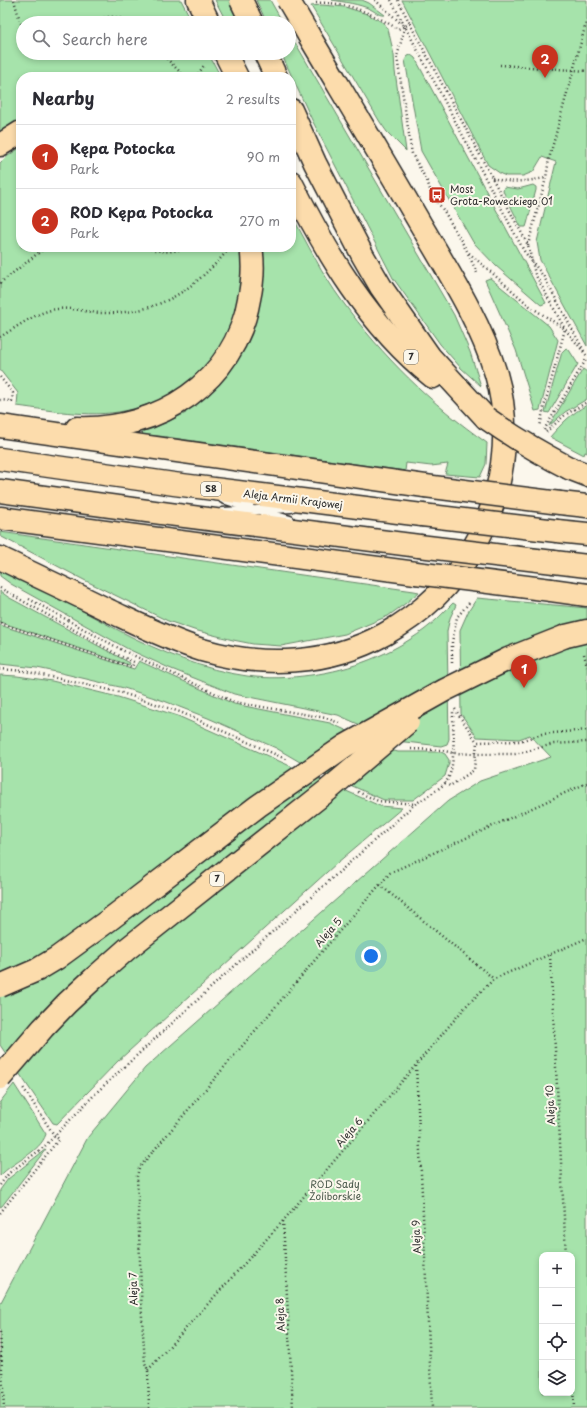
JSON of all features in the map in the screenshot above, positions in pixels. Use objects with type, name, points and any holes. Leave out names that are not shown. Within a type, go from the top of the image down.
[{"type":"highway","points":[[198,0],[206,16]]},
{"type":"highway","points":[[241,0],[249,16]]},
{"type":"highway","points":[[0,558],[153,631],[181,642],[235,658],[260,661],[293,662],[349,650],[373,641],[401,626],[435,598],[459,570],[477,543],[495,498],[503,463],[504,431],[501,397],[496,375],[485,344],[472,316],[416,217],[288,0]]},
{"type":"highway","points":[[228,60],[234,72]]},
{"type":"highway","points":[[268,60],[274,72]]},
{"type":"highway","points":[[296,121],[315,163],[381,288],[430,357],[486,418]]},
{"type":"highway","points":[[0,145],[16,135]]},
{"type":"highway","name":"7","points":[[296,192],[325,247],[375,318],[398,345],[424,369],[510,436],[535,451],[578,472]]},
{"type":"highway","points":[[0,425],[87,428],[116,425],[156,414],[183,400],[202,385],[225,360],[234,346],[248,310],[253,279],[252,252]]},
{"type":"highway","points":[[0,425],[425,486],[587,506]]},
{"type":"highway","name":"Aleja Armii Krajowej","points":[[0,459],[174,484],[587,534]]},
{"type":"highway","points":[[0,491],[340,536],[587,566]]},
{"type":"highway","points":[[0,518],[587,595]]},
{"type":"highway","name":"7","points":[[0,1078],[43,1028],[67,1003],[127,949],[328,790],[449,698],[508,659],[566,636],[587,631]]},
{"type":"highway","points":[[0,986],[37,970],[57,958],[110,920],[258,806],[346,746],[449,698]]},
{"type":"lane","points":[[174,484],[340,536]]},
{"type":"lane","points":[[169,514],[346,505]]},
{"type":"path","points":[[14,0],[18,16]]},
{"type":"path","points":[[375,0],[405,27]]},
{"type":"path","points":[[391,0],[524,251],[544,277],[587,357]]},
{"type":"path","points":[[398,0],[528,245],[535,274],[565,330],[587,357]]},
{"type":"path","points":[[309,4],[327,2],[345,5],[377,16],[398,29],[410,24]]},
{"type":"path","points":[[528,245],[546,178],[549,160],[587,20]]},
{"type":"path","points":[[405,27],[397,57],[412,154]]},
{"type":"path","points":[[168,60],[180,72]]},
{"type":"path","points":[[500,65],[587,71]]},
{"type":"path","points":[[492,178],[506,182],[520,182],[546,178]]},
{"type":"path","points":[[467,251],[531,307],[565,330]]},
{"type":"path","points":[[0,283],[40,252]]},
{"type":"path","points":[[0,337],[43,313],[58,309],[102,313],[125,313],[149,308],[167,301],[192,286],[212,268],[226,252]]},
{"type":"path","points":[[565,330],[543,411],[541,432],[587,357]]},
{"type":"path","points":[[0,377],[13,393],[12,401],[0,400]]},
{"type":"path","points":[[0,588],[134,662],[132,667],[0,623]]},
{"type":"path","points":[[29,598],[124,650],[234,702],[326,718],[341,724]]},
{"type":"path","points":[[0,669],[24,671],[119,692],[180,712],[292,761]]},
{"type":"path","points":[[445,784],[450,786],[474,770],[477,742],[449,698]]},
{"type":"path","points":[[477,742],[520,742],[542,734],[587,730]]},
{"type":"path","points":[[407,749],[440,750],[453,753],[515,754],[554,744],[587,742]]},
{"type":"path","points":[[0,1185],[9,1173],[44,1146],[98,1091],[251,951],[415,804],[445,784],[451,769],[453,753]]},
{"type":"path","name":"Aleja 5","points":[[139,1168],[380,885],[396,870],[587,782]]},
{"type":"path","points":[[356,791],[378,801],[415,804]]},
{"type":"path","points":[[380,885],[494,979]]},
{"type":"path","name":"Aleja 6","points":[[148,1370],[283,1221],[467,1005],[494,979],[587,938]]},
{"type":"path","name":"Aleja 10","points":[[550,955],[566,1252]]},
{"type":"path","name":"Aleja 9","points":[[416,1066],[432,1408]]},
{"type":"path","points":[[0,1213],[59,1139],[54,1135],[22,1085]]},
{"type":"path","name":"Aleja 7","points":[[139,1168],[137,1176],[142,1318],[145,1362],[148,1370],[149,1408]]},
{"type":"path","name":"Aleja 8","points":[[283,1221],[293,1408]]},
{"type":"path","points":[[0,1332],[4,1408]]},
{"type":"path","points":[[573,1396],[574,1408]]},
{"type":"green space","points":[[0,0],[181,0],[189,16],[16,16],[16,60],[212,60],[218,72],[16,72],[16,122],[0,133]]},
{"type":"green space","points":[[215,0],[229,0],[237,16],[223,16]]},
{"type":"green space","points":[[256,0],[270,0],[279,16],[264,16]]},
{"type":"green space","points":[[332,0],[362,0],[369,3],[385,15],[351,3]]},
{"type":"green space","points":[[402,0],[587,0],[587,346],[540,260],[537,242],[556,162],[542,157],[533,172],[523,176],[506,176],[488,165]]},
{"type":"green space","points":[[322,5],[345,7],[367,14],[384,23],[388,29],[394,55],[406,151],[387,132],[380,122],[311,6]]},
{"type":"green space","points":[[296,44],[454,315],[470,352],[481,386],[461,368],[440,344],[393,278],[312,120],[296,85],[296,72],[290,72],[284,60],[296,60]]},
{"type":"green space","points":[[411,55],[415,58],[546,303],[541,305],[496,266],[473,242],[421,151],[405,60]]},
{"type":"green space","points":[[16,150],[16,252],[296,252],[296,223],[335,291],[374,341],[408,378],[446,412],[487,443],[486,464],[480,477],[445,474],[448,464],[431,466],[406,463],[405,471],[143,435],[142,432],[186,413],[171,395],[138,408],[119,412],[90,414],[60,412],[17,406],[18,393],[0,370],[0,163]]},
{"type":"green space","points":[[533,185],[536,187],[536,190],[527,224],[526,227],[521,227],[503,191],[504,187],[518,189]]},
{"type":"green space","points":[[490,278],[549,326],[558,340],[540,410],[535,411],[516,350],[485,280]]},
{"type":"green space","points":[[566,348],[578,364],[549,413],[545,412],[562,352]]},
{"type":"green space","points":[[583,369],[587,372],[587,399],[565,412],[549,426]]},
{"type":"green space","points":[[587,405],[587,453],[585,452],[584,455],[550,437],[567,419]]},
{"type":"green space","points":[[0,532],[419,592],[388,616],[345,634],[281,646],[253,644],[194,630],[168,621],[84,580],[0,536]]},
{"type":"green space","points":[[0,566],[89,615],[151,646],[183,659],[215,669],[263,678],[295,677],[326,673],[370,660],[411,639],[436,620],[453,603],[456,605],[450,618],[447,631],[449,739],[447,744],[441,746],[396,741],[338,715],[234,694],[169,668],[128,649],[11,584],[0,576]]},
{"type":"green space","points":[[0,591],[8,597],[130,663],[129,665],[0,622]]},
{"type":"green space","name":"ROD Sady Żoliborskie","points":[[477,598],[587,608],[587,1408],[0,1408],[0,1304],[88,1137],[145,1068],[448,801],[480,781],[551,757],[530,735],[519,739],[477,737],[461,714],[460,630],[468,612]]},
{"type":"green space","points":[[0,625],[134,669],[139,661],[234,704],[330,723],[387,749],[398,752],[441,752],[445,754],[449,760],[445,776],[413,800],[384,800],[305,765],[276,748],[208,718],[164,701],[124,688],[61,673],[37,668],[0,664]]},
{"type":"green space","points":[[0,675],[52,681],[118,697],[178,716],[380,806],[402,808],[337,863],[118,1061],[57,1124],[53,1123],[0,1045]]},
{"type":"green space","points":[[14,1084],[46,1134],[38,1147],[0,1176],[0,1102]]},
{"type":"green space","points":[[46,1149],[0,1207],[0,1190],[8,1179]]},
{"type":"place","name":"ROD Kępa Potocka","points":[[545,78]]},
{"type":"place","name":"Most Grota-Roweckiego 01","points":[[437,195]]},
{"type":"place","name":"Kępa Potocka","points":[[524,688]]}]
